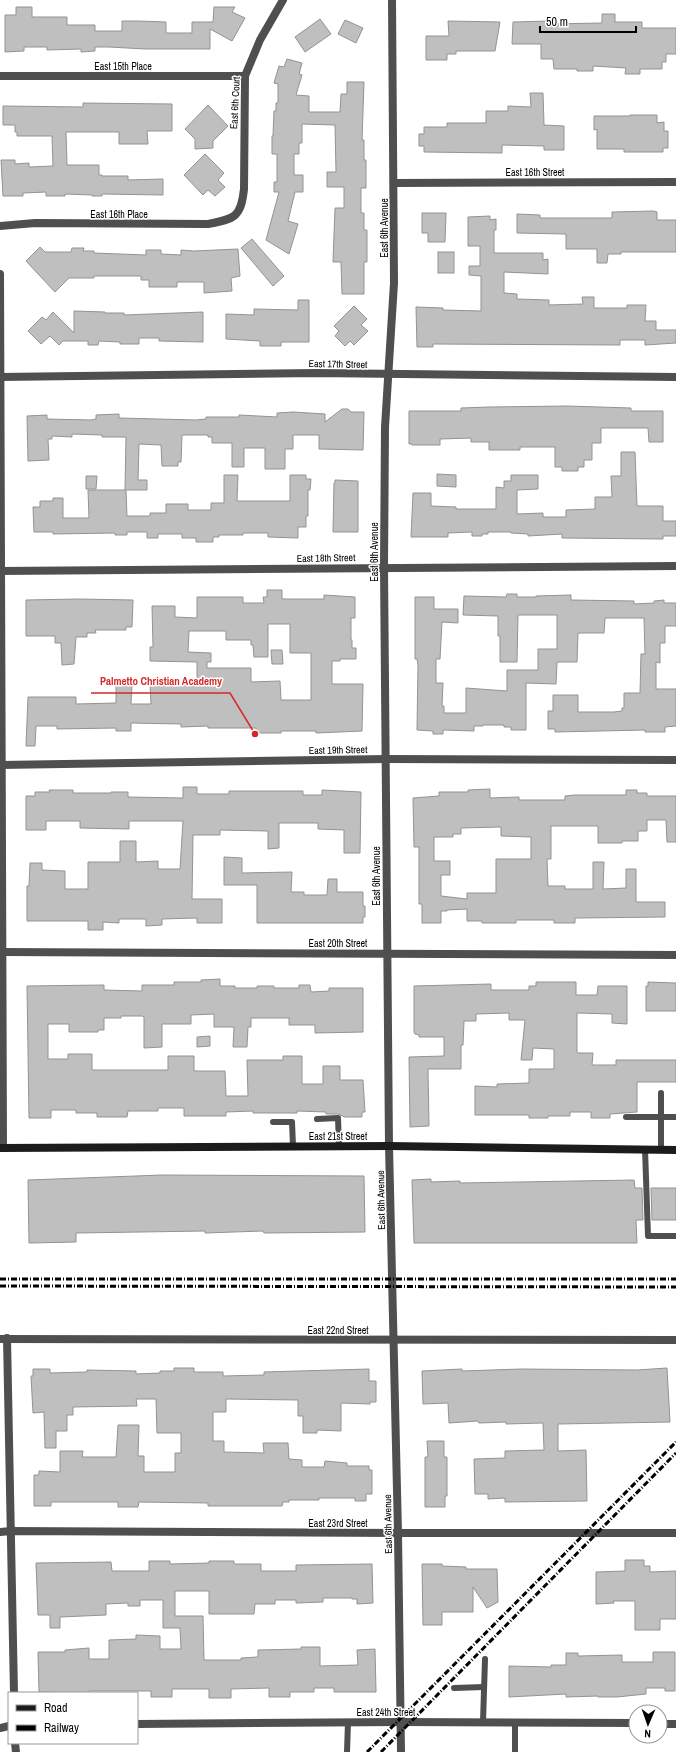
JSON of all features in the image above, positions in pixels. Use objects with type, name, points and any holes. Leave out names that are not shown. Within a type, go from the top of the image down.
[{"type":"main road","name":"East 21st Street","points":[[1,1148],[389,1146],[676,1150]]},
{"type":"street","name":"East 6th Court","points":[[237,215],[242,205],[244,188],[245,76],[260,40],[283,0]]},
{"type":"street","name":"East 6th Avenue","points":[[392,0],[394,283],[389,375],[384,427],[386,953],[398,1533],[400,1722],[402,1752]]},
{"type":"street","name":"East 15th Place","points":[[0,76],[245,76]]},
{"type":"street","name":"East 16th Street","points":[[394,182],[676,182]]},
{"type":"street","name":"East 16th Place","points":[[0,226],[35,223],[208,224],[225,221],[237,215]]},
{"type":"street","points":[[0,274],[1,1148]]},
{"type":"street","name":"East 17th Street","points":[[0,377],[317,373],[676,377]]},
{"type":"street","name":"East 18th Street","points":[[0,571],[676,566]]},
{"type":"street","name":"East 19th Street","points":[[1,765],[386,759],[676,760]]},
{"type":"street","name":"East 20th Street","points":[[1,952],[676,955]]},
{"type":"street","points":[[3,1338],[11,1531],[14,1692]]},
{"type":"street","name":"East 22nd Street","points":[[3,1338],[676,1340]]},
{"type":"street","name":"East 23rd Street","points":[[0,1532],[676,1533]]},
{"type":"street","name":"East 24th Street","points":[[138,1724],[348,1722],[628,1723]]},
{"type":"lane","points":[[661,1093],[661,1149]]},
{"type":"lane","points":[[626,1117],[676,1116]]},
{"type":"lane","points":[[317,1119],[338,1118],[339,1146]]},
{"type":"lane","points":[[273,1122],[292,1122],[293,1146]]},
{"type":"lane","points":[[645,1149],[648,1236],[676,1236]]},
{"type":"lane","points":[[483,1722],[486,1659]]},
{"type":"lane","points":[[454,1688],[484,1687]]},
{"type":"lane","points":[[347,1752],[348,1722]]},
{"type":"lane","points":[[515,1722],[515,1752]]},
{"type":"building","points":[[16,7],[32,7],[32,17],[67,17],[67,25],[95,25],[95,31],[122,31],[122,21],[138,21],[166,22],[166,33],[192,33],[192,22],[213,22],[214,7],[235,7],[232,12],[245,18],[232,41],[210,29],[210,49],[95,47],[95,51],[81,52],[81,49],[47,50],[47,47],[24,47],[24,51],[5,52],[5,15],[16,15]]},
{"type":"building","points":[[602,14],[615,14],[615,22],[642,22],[642,28],[676,28],[676,54],[666,54],[666,62],[662,62],[662,69],[640,69],[640,74],[625,74],[626,68],[593,66],[593,71],[554,69],[553,59],[541,59],[541,44],[512,44],[513,22],[549,21],[549,24],[602,23]]},
{"type":"building","points":[[320,19],[331,34],[305,52],[295,37]]},
{"type":"building","points":[[345,20],[363,28],[356,43],[338,34]]},
{"type":"building","points":[[448,21],[500,22],[495,51],[456,51],[456,54],[447,54],[447,60],[426,60],[426,36],[449,36]]},
{"type":"building","points":[[287,59],[302,63],[299,74],[302,75],[296,95],[309,96],[309,112],[340,112],[341,94],[347,94],[347,82],[364,82],[362,140],[364,140],[364,160],[366,160],[366,188],[361,188],[361,213],[364,213],[364,230],[367,230],[367,262],[364,262],[364,294],[342,294],[341,262],[333,262],[335,208],[344,208],[344,187],[327,187],[327,172],[336,172],[335,125],[302,124],[302,143],[299,143],[299,154],[294,154],[294,175],[303,175],[303,192],[295,192],[288,221],[298,224],[289,254],[266,240],[279,192],[274,192],[274,182],[277,182],[277,154],[272,154],[274,111],[276,111],[276,103],[278,103],[278,84],[274,83],[279,66],[284,67]]},
{"type":"building","points":[[530,93],[543,93],[544,125],[564,126],[564,150],[544,150],[544,146],[502,145],[502,153],[424,152],[424,146],[419,146],[419,134],[424,134],[424,127],[447,127],[447,123],[486,123],[486,111],[508,111],[508,106],[531,107]]},
{"type":"building","points":[[83,103],[172,104],[172,131],[147,131],[148,144],[119,144],[119,132],[66,132],[67,165],[99,165],[99,175],[128,176],[128,180],[163,179],[163,195],[102,194],[102,196],[92,196],[65,194],[65,196],[46,196],[46,192],[23,193],[23,196],[3,196],[1,160],[15,160],[15,164],[29,163],[29,167],[53,166],[52,136],[17,136],[17,132],[15,132],[15,125],[3,125],[3,106],[83,107]]},
{"type":"building","points":[[208,105],[228,126],[213,141],[213,148],[195,149],[195,139],[185,129]]},
{"type":"building","points":[[657,115],[657,123],[664,122],[664,131],[668,131],[668,148],[663,148],[663,152],[624,152],[624,149],[597,149],[597,129],[594,130],[594,116]]},
{"type":"building","points":[[205,154],[224,173],[218,180],[225,187],[215,196],[208,190],[203,195],[184,175]]},
{"type":"building","points":[[612,212],[657,212],[657,220],[676,220],[676,252],[621,252],[621,254],[608,254],[607,263],[597,263],[597,249],[566,249],[566,234],[517,233],[517,214],[540,215],[540,218],[612,218]]},
{"type":"building","points":[[422,213],[446,213],[445,242],[428,242],[428,233],[422,233]]},
{"type":"building","points":[[490,216],[490,220],[496,219],[496,230],[494,230],[494,253],[543,253],[543,260],[548,259],[548,274],[504,272],[504,293],[517,294],[517,299],[549,300],[549,305],[583,304],[582,297],[594,297],[594,308],[627,308],[627,305],[646,305],[645,321],[656,321],[656,330],[676,330],[676,343],[645,345],[645,340],[620,340],[620,345],[433,344],[433,347],[417,347],[416,307],[443,308],[443,310],[481,311],[481,276],[469,275],[469,266],[480,266],[480,246],[468,246],[468,217]]},
{"type":"building","points":[[252,239],[284,276],[273,286],[241,248]]},
{"type":"building","points":[[40,247],[45,252],[71,252],[72,248],[84,248],[83,251],[94,251],[94,253],[146,255],[146,250],[161,250],[161,254],[181,255],[181,250],[194,251],[238,249],[240,276],[231,278],[232,291],[204,293],[204,282],[177,282],[177,287],[149,287],[149,280],[141,280],[141,276],[94,276],[94,278],[69,278],[55,292],[26,261]]},
{"type":"building","points":[[438,252],[454,252],[454,273],[438,273]]},
{"type":"building","points":[[298,300],[309,300],[309,342],[281,342],[281,346],[260,346],[260,341],[226,339],[226,314],[254,315],[254,309],[298,310]]},
{"type":"building","points":[[354,306],[367,319],[361,325],[368,331],[354,345],[350,341],[345,346],[335,336],[339,331],[334,326]]},
{"type":"building","points":[[74,311],[124,313],[124,315],[203,312],[203,342],[159,341],[159,338],[139,338],[139,344],[120,344],[120,342],[99,341],[98,345],[88,345],[88,341],[63,341],[59,345],[50,336],[41,344],[28,331],[42,317],[46,320],[53,312],[74,333]]},
{"type":"building","points":[[567,406],[631,408],[631,411],[663,411],[663,442],[649,442],[648,428],[601,428],[601,443],[592,443],[592,460],[584,460],[584,467],[578,467],[578,471],[562,471],[562,467],[555,467],[555,447],[520,447],[520,450],[489,450],[489,442],[471,442],[471,438],[440,439],[440,445],[409,444],[409,411],[461,411],[461,408]]},
{"type":"building","points":[[342,409],[348,409],[351,412],[364,412],[363,450],[319,449],[319,435],[293,435],[293,449],[285,449],[285,469],[265,469],[265,448],[244,448],[244,467],[232,467],[232,443],[212,443],[212,437],[208,437],[208,435],[182,435],[181,462],[178,462],[178,466],[162,466],[161,445],[139,444],[138,480],[147,480],[147,490],[126,490],[127,516],[150,516],[150,513],[166,513],[166,504],[188,504],[188,510],[211,510],[211,503],[224,503],[224,475],[238,475],[237,501],[290,501],[290,475],[306,475],[306,479],[311,479],[310,490],[308,490],[308,516],[306,516],[306,527],[298,527],[298,538],[268,537],[268,533],[243,533],[243,535],[219,535],[219,537],[213,537],[213,542],[196,542],[196,538],[182,538],[182,534],[158,534],[158,538],[147,538],[147,532],[127,532],[127,535],[115,535],[115,533],[53,534],[53,532],[34,532],[33,507],[40,507],[40,501],[53,501],[53,498],[63,498],[63,518],[89,518],[88,490],[125,490],[126,437],[102,437],[102,435],[72,434],[72,437],[52,436],[52,439],[48,439],[49,460],[28,461],[27,416],[47,415],[47,419],[91,420],[96,419],[96,415],[119,414],[119,418],[196,420],[206,419],[206,417],[239,417],[239,415],[277,417],[277,413],[293,412],[325,414],[325,422]]},
{"type":"building","points":[[621,452],[635,452],[637,506],[663,506],[663,521],[676,521],[676,536],[663,536],[663,539],[562,538],[562,534],[528,536],[528,534],[511,532],[488,532],[488,534],[482,534],[482,536],[472,536],[472,532],[448,533],[448,537],[411,537],[413,493],[431,493],[431,506],[456,507],[456,509],[496,509],[496,487],[504,488],[504,481],[511,481],[511,475],[538,475],[538,489],[517,490],[517,514],[543,513],[543,517],[566,517],[566,510],[595,509],[595,497],[612,497],[611,476],[621,476]]},
{"type":"building","points":[[437,474],[456,475],[456,487],[437,486]]},
{"type":"building","points":[[86,476],[97,476],[96,489],[86,489]]},
{"type":"building","points":[[335,480],[358,481],[358,532],[333,532]]},
{"type":"building","points":[[267,590],[282,590],[282,599],[324,599],[324,595],[355,597],[355,618],[351,618],[351,640],[352,648],[356,648],[356,659],[340,659],[340,661],[332,661],[332,684],[363,684],[362,731],[316,733],[316,731],[281,731],[281,733],[256,733],[256,728],[208,728],[208,726],[181,727],[181,724],[131,723],[131,731],[116,731],[116,728],[57,729],[57,726],[36,726],[35,746],[26,746],[28,697],[76,697],[76,704],[116,703],[116,684],[132,684],[131,704],[151,704],[150,685],[197,685],[197,662],[150,661],[150,647],[153,647],[152,606],[175,606],[175,617],[197,618],[197,597],[243,597],[243,603],[264,603],[263,597],[267,597]],"holes":[[[268,624],[290,624],[290,653],[311,653],[311,700],[281,700],[280,681],[251,682],[251,668],[207,668],[207,662],[211,662],[211,653],[188,652],[189,631],[226,631],[226,640],[251,640],[254,657],[268,657]]]},
{"type":"building","points":[[507,594],[517,594],[517,597],[571,595],[571,600],[634,601],[634,604],[654,603],[654,601],[664,600],[664,603],[676,603],[676,626],[665,626],[665,643],[660,643],[660,663],[656,662],[656,689],[676,689],[676,726],[665,727],[665,732],[645,732],[645,730],[555,732],[555,729],[548,729],[548,711],[553,711],[553,695],[578,695],[578,712],[614,712],[622,711],[622,708],[624,708],[624,693],[640,693],[641,654],[645,654],[644,618],[605,618],[604,633],[578,633],[577,662],[557,662],[556,684],[526,683],[526,730],[511,730],[511,727],[504,727],[504,725],[483,725],[474,726],[474,731],[443,730],[443,734],[433,734],[433,731],[417,730],[418,665],[417,659],[415,659],[415,597],[434,597],[434,609],[458,609],[458,623],[442,622],[440,659],[436,659],[436,683],[443,683],[442,706],[444,706],[444,713],[466,713],[466,688],[507,691],[507,670],[538,670],[538,649],[557,649],[557,615],[518,615],[517,662],[500,662],[498,616],[463,615],[464,596],[506,597]]},
{"type":"building","points":[[26,600],[133,600],[132,627],[126,627],[126,630],[95,630],[96,633],[87,633],[87,637],[76,637],[74,664],[62,665],[61,643],[55,643],[55,636],[26,636]]},
{"type":"building","points":[[271,650],[282,650],[283,664],[272,664]]},
{"type":"building","points":[[183,787],[197,787],[197,794],[229,794],[229,791],[303,791],[303,795],[322,795],[322,790],[361,792],[360,853],[344,853],[344,830],[318,829],[318,823],[279,823],[279,848],[268,849],[268,831],[220,830],[220,835],[193,835],[192,899],[222,899],[222,923],[197,923],[197,918],[162,919],[162,925],[146,926],[146,919],[119,919],[119,923],[103,922],[103,930],[88,930],[88,921],[27,921],[27,886],[29,886],[30,863],[42,863],[42,870],[65,871],[65,889],[88,889],[88,862],[120,862],[120,841],[136,841],[136,862],[158,861],[158,869],[180,869],[183,821],[129,821],[129,829],[80,828],[80,821],[46,821],[46,830],[26,830],[26,796],[35,796],[35,792],[50,792],[49,790],[73,790],[73,793],[128,792],[128,797],[183,798]]},
{"type":"building","points":[[490,789],[490,798],[519,797],[519,800],[565,800],[565,796],[575,795],[626,795],[626,790],[637,790],[637,793],[647,793],[647,796],[676,796],[676,842],[667,842],[666,820],[647,820],[647,831],[638,831],[638,841],[622,841],[622,843],[598,843],[598,826],[551,826],[551,859],[547,859],[548,886],[565,886],[565,889],[593,889],[593,862],[604,862],[603,889],[626,888],[626,869],[636,869],[636,902],[665,902],[665,917],[575,918],[575,923],[554,923],[554,920],[516,920],[516,923],[482,923],[482,921],[467,921],[467,909],[441,911],[441,923],[422,923],[422,904],[419,904],[419,847],[414,847],[413,798],[439,796],[439,792],[468,792],[468,790]],"holes":[[[501,827],[501,836],[531,837],[531,859],[496,859],[496,893],[467,893],[467,899],[441,896],[441,875],[450,875],[450,861],[434,861],[434,837],[453,837],[453,834],[461,834],[461,828]]]},
{"type":"building","points":[[224,857],[242,858],[242,873],[292,872],[291,892],[304,892],[304,895],[327,895],[328,879],[337,879],[337,892],[363,892],[365,917],[363,917],[363,923],[257,923],[257,885],[224,885]]},
{"type":"building","points":[[220,979],[220,986],[235,986],[235,988],[274,986],[274,988],[299,988],[299,985],[310,985],[311,992],[329,991],[329,988],[363,988],[363,1032],[315,1033],[315,1025],[289,1025],[289,1018],[251,1018],[251,1027],[248,1027],[247,1047],[233,1047],[234,1027],[214,1027],[214,1014],[191,1015],[191,1024],[162,1024],[162,1047],[144,1048],[144,1017],[121,1016],[121,1018],[104,1018],[104,1030],[98,1030],[98,1032],[69,1032],[69,1024],[48,1024],[48,1059],[68,1059],[68,1054],[92,1054],[92,1070],[168,1070],[168,1056],[194,1056],[194,1071],[225,1071],[226,1096],[248,1096],[247,1060],[283,1060],[283,1056],[302,1056],[302,1084],[323,1084],[323,1066],[340,1066],[340,1080],[363,1080],[365,1112],[362,1112],[362,1117],[345,1117],[338,1114],[326,1114],[326,1112],[297,1111],[297,1113],[253,1113],[253,1111],[226,1112],[226,1116],[184,1116],[184,1108],[158,1108],[158,1111],[128,1111],[127,1117],[97,1117],[97,1113],[76,1113],[76,1110],[51,1110],[51,1118],[29,1118],[27,986],[104,985],[104,990],[142,991],[142,985],[174,985],[174,982],[201,982],[201,980]]},
{"type":"building","points":[[536,982],[576,982],[576,995],[597,995],[598,986],[627,986],[627,1024],[612,1023],[612,1014],[577,1013],[577,1052],[593,1053],[592,1065],[616,1065],[616,1060],[676,1060],[676,1082],[637,1082],[637,1112],[610,1114],[610,1118],[591,1118],[591,1112],[570,1112],[570,1116],[548,1116],[548,1118],[529,1118],[529,1115],[475,1115],[475,1086],[497,1087],[497,1084],[529,1083],[529,1069],[554,1069],[554,1049],[533,1048],[532,1060],[521,1060],[525,1020],[509,1020],[509,1013],[476,1014],[476,1021],[464,1021],[463,1045],[461,1045],[461,1069],[428,1069],[429,1126],[410,1127],[409,1057],[444,1056],[444,1037],[419,1037],[419,1035],[415,1034],[414,1032],[414,986],[491,984],[491,990],[529,990],[529,986],[536,986]]},
{"type":"building","points":[[648,982],[676,983],[676,1011],[646,1011],[646,986],[648,986]]},
{"type":"building","points":[[210,1036],[210,1046],[197,1047],[197,1037]]},
{"type":"building","points":[[162,1175],[364,1176],[365,1232],[264,1233],[263,1231],[205,1233],[205,1231],[76,1233],[76,1242],[29,1243],[28,1180]]},
{"type":"building","points":[[431,1179],[431,1182],[460,1181],[460,1183],[634,1180],[635,1188],[642,1188],[643,1220],[636,1220],[637,1243],[414,1243],[412,1180]]},
{"type":"building","points":[[651,1188],[676,1188],[676,1220],[652,1220]]},
{"type":"building","points":[[174,1368],[194,1368],[194,1372],[223,1372],[223,1376],[264,1375],[264,1372],[369,1369],[369,1381],[376,1381],[376,1402],[370,1402],[370,1404],[341,1403],[341,1431],[317,1430],[317,1433],[303,1433],[303,1416],[298,1416],[298,1400],[226,1399],[226,1412],[213,1412],[213,1441],[224,1441],[224,1452],[264,1453],[263,1443],[288,1443],[289,1459],[302,1460],[302,1467],[324,1467],[325,1461],[347,1463],[347,1466],[369,1466],[369,1470],[372,1470],[372,1494],[366,1494],[366,1501],[355,1501],[355,1498],[319,1498],[319,1500],[289,1500],[289,1502],[283,1502],[282,1506],[208,1506],[208,1503],[139,1502],[138,1507],[118,1507],[118,1502],[51,1502],[51,1506],[34,1506],[34,1475],[39,1475],[39,1471],[60,1472],[60,1451],[83,1451],[82,1457],[116,1457],[118,1425],[139,1425],[138,1456],[144,1456],[144,1472],[175,1472],[175,1453],[181,1453],[181,1433],[157,1433],[156,1399],[136,1399],[137,1406],[73,1407],[73,1415],[67,1415],[67,1431],[56,1431],[56,1448],[45,1448],[44,1412],[33,1413],[31,1376],[33,1376],[33,1369],[50,1369],[50,1373],[87,1372],[87,1370],[136,1371],[136,1374],[174,1371]]},
{"type":"building","points":[[667,1368],[670,1422],[558,1424],[558,1451],[586,1450],[587,1501],[505,1502],[505,1498],[488,1499],[488,1494],[475,1494],[474,1459],[505,1458],[505,1451],[544,1450],[543,1423],[506,1424],[506,1422],[479,1423],[478,1421],[449,1423],[448,1403],[423,1404],[422,1371],[462,1369],[462,1371],[521,1369],[637,1370]]},
{"type":"building","points":[[427,1441],[444,1441],[444,1457],[447,1457],[447,1496],[445,1496],[445,1507],[425,1507],[425,1457],[428,1457]]},
{"type":"building","points":[[625,1560],[644,1560],[644,1566],[650,1566],[650,1572],[676,1571],[676,1619],[660,1619],[660,1630],[635,1630],[635,1601],[613,1601],[614,1603],[596,1604],[596,1572],[625,1571]]},
{"type":"building","points":[[149,1561],[170,1561],[170,1564],[234,1561],[234,1564],[261,1564],[261,1571],[296,1571],[296,1565],[372,1564],[373,1603],[357,1604],[357,1599],[352,1598],[323,1598],[323,1602],[296,1603],[296,1600],[275,1600],[275,1604],[255,1604],[254,1614],[209,1614],[209,1591],[175,1591],[175,1616],[203,1616],[204,1660],[241,1660],[241,1658],[258,1657],[258,1650],[320,1647],[320,1666],[358,1665],[357,1650],[375,1649],[376,1692],[334,1692],[334,1688],[314,1688],[314,1692],[290,1692],[290,1697],[269,1697],[269,1688],[231,1689],[231,1698],[209,1698],[209,1689],[172,1689],[172,1697],[151,1697],[151,1691],[39,1692],[38,1652],[65,1652],[65,1650],[89,1648],[89,1659],[109,1659],[109,1640],[136,1639],[136,1635],[160,1636],[160,1649],[181,1649],[180,1628],[163,1628],[163,1600],[140,1600],[140,1606],[128,1606],[128,1603],[106,1604],[106,1615],[60,1617],[60,1628],[50,1628],[50,1615],[38,1615],[36,1563],[111,1562],[112,1571],[149,1571]]},
{"type":"building","points":[[422,1564],[442,1564],[442,1566],[466,1567],[466,1569],[497,1569],[498,1602],[487,1608],[473,1587],[473,1612],[442,1612],[442,1625],[423,1625]]},
{"type":"building","points":[[653,1652],[675,1652],[675,1691],[665,1691],[665,1688],[646,1688],[646,1694],[617,1697],[566,1697],[566,1694],[509,1697],[509,1666],[551,1667],[551,1665],[566,1665],[566,1653],[578,1653],[578,1656],[622,1655],[622,1662],[653,1662]]},
{"type":"railway","points":[[0,1279],[676,1279]]},
{"type":"railway","points":[[0,1286],[676,1287]]},
{"type":"railway","points":[[367,1752],[676,1442]]},
{"type":"railway","points":[[381,1752],[676,1453]]},
{"type":"place","name":"Palmetto Christian Academy","points":[[255,734]]}]
